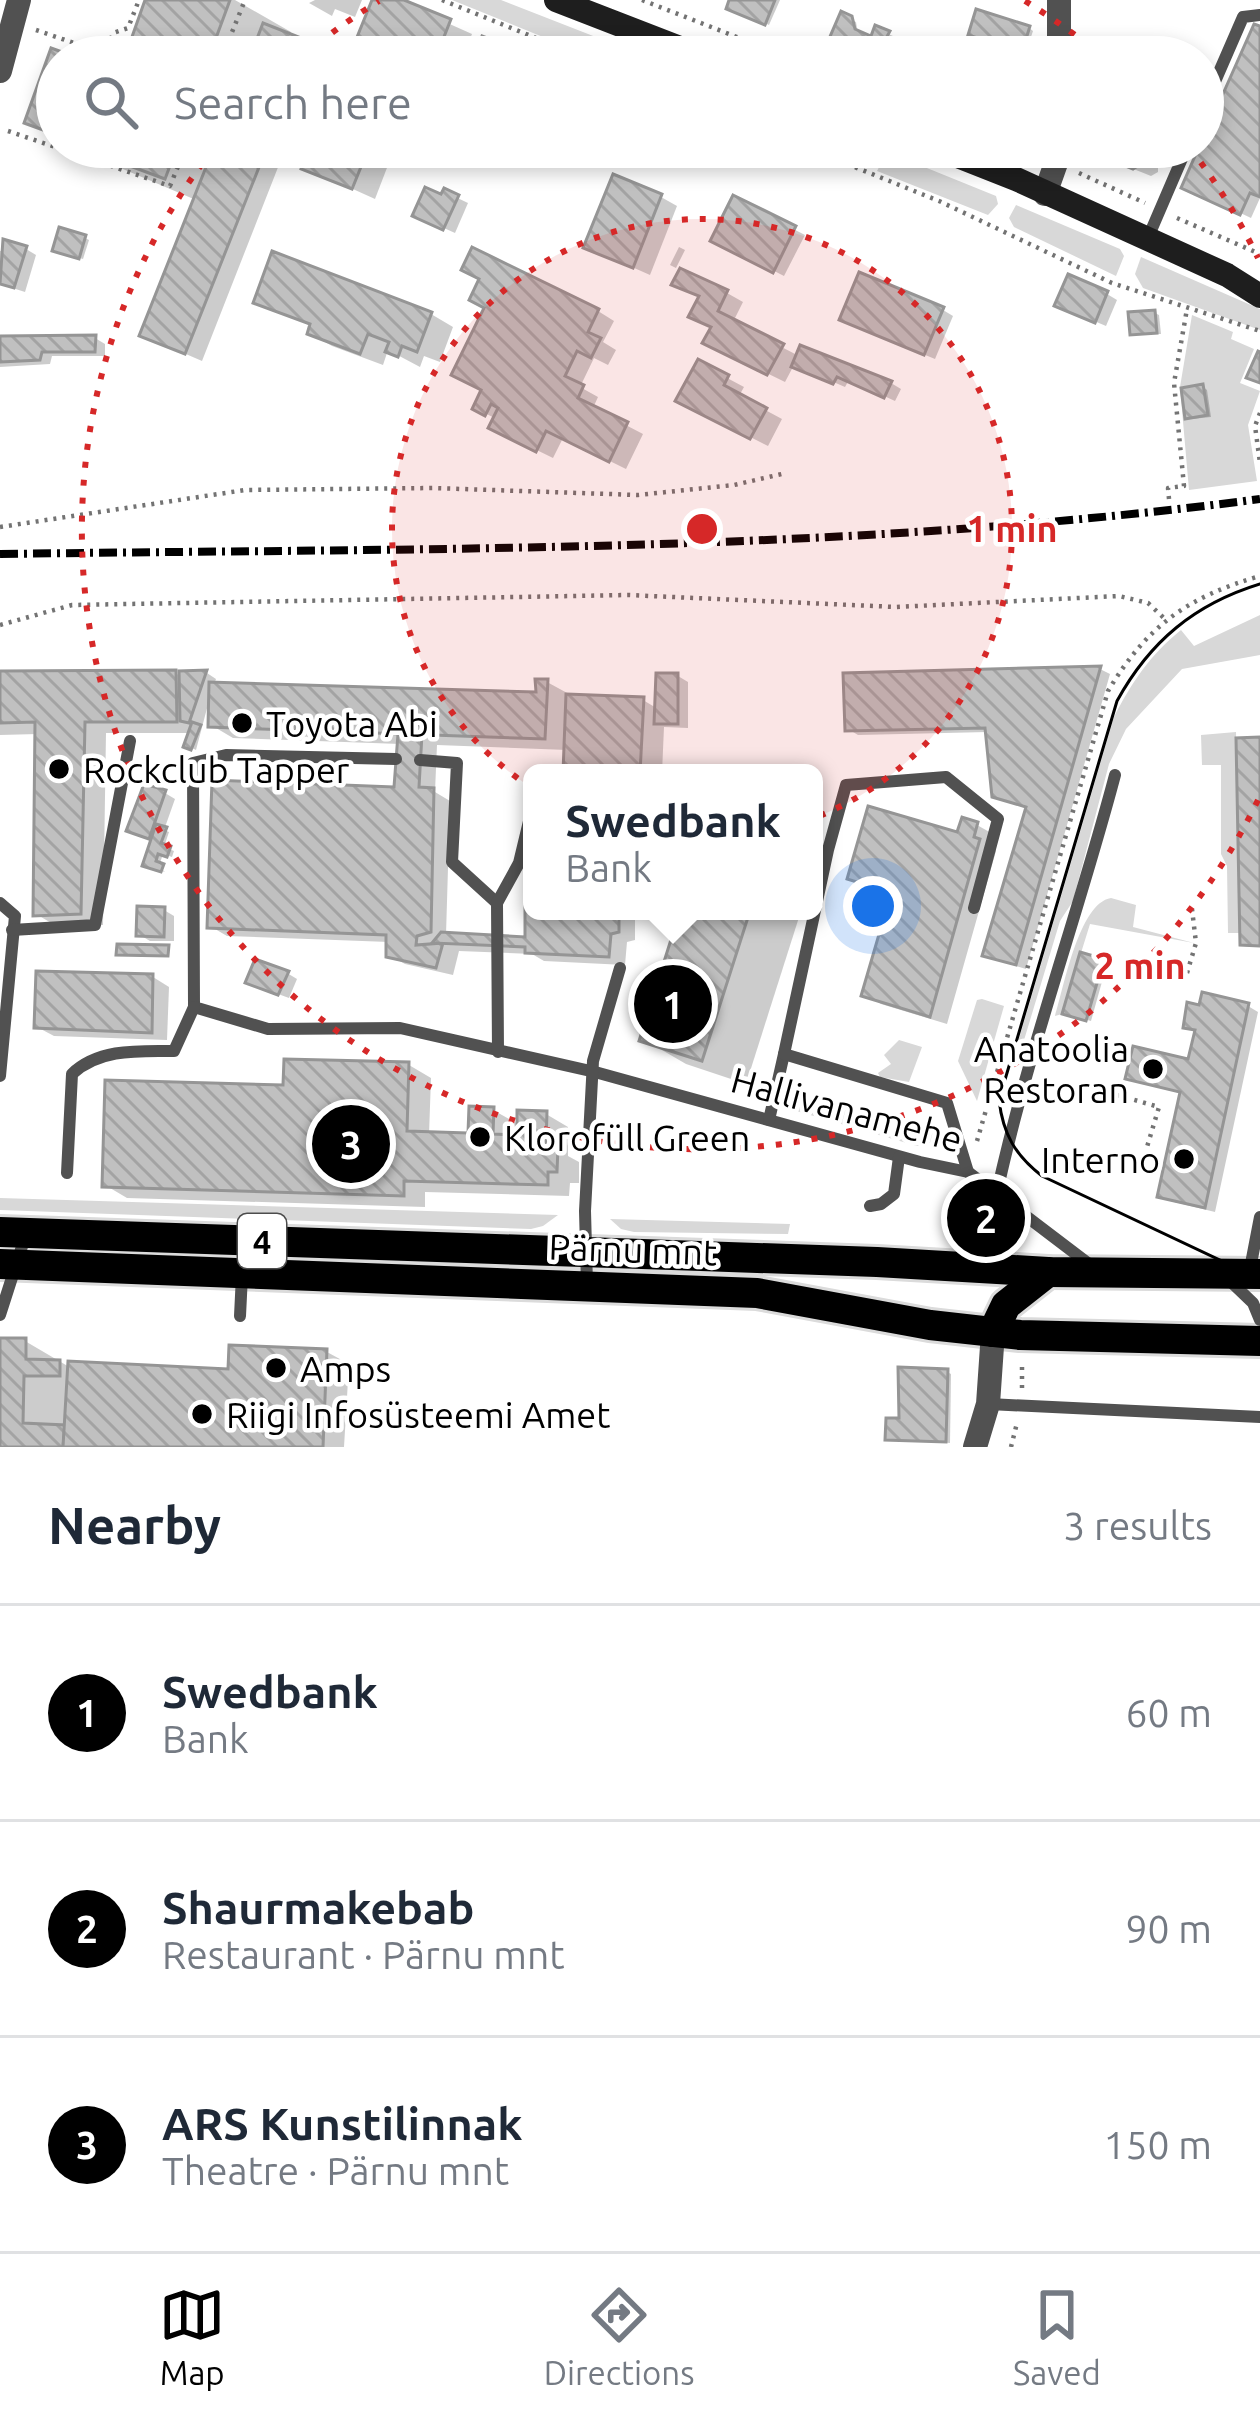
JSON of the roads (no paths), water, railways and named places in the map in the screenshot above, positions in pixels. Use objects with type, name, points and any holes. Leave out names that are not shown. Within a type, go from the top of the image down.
[{"type":"main road","name":"Pärnu mnt","points":[[13,1232],[587,1270],[993,1332],[1260,1341]]},
{"type":"main road","name":"Pärnu mnt","points":[[8,1264],[242,1274],[877,1262],[1048,1272],[1244,1274]]},
{"type":"main road","points":[[993,1332],[1006,1305],[1048,1272]]},
{"type":"street","points":[[556,0],[649,36]]},
{"type":"street","points":[[1059,0],[1059,36]]},
{"type":"street","points":[[0,71],[16,11]]},
{"type":"street","points":[[984,168],[1227,275],[1260,296]]},
{"type":"street","points":[[1045,194],[1053,168]]},
{"type":"street","points":[[1227,275],[1260,280]]},
{"type":"street","points":[[975,1447],[988,1404],[993,1332]]},
{"type":"lane","points":[[1224,61],[1243,17],[1260,15]]},
{"type":"lane","points":[[1147,240],[1178,168]]},
{"type":"lane","points":[[13,923],[94,925],[130,741]]},
{"type":"lane","points":[[67,1173],[72,1074],[80,1066],[121,1051],[174,1051],[194,1007],[193,763],[226,755],[396,759]]},
{"type":"lane","points":[[420,760],[457,763],[452,862],[497,903]]},
{"type":"lane","points":[[997,1192],[1021,1092],[1115,775]]},
{"type":"lane","points":[[823,873],[846,785],[946,777],[998,819],[974,908]]},
{"type":"lane","points":[[498,1052],[497,903],[523,850]]},
{"type":"lane","points":[[0,903],[13,923],[0,1076]]},
{"type":"lane","points":[[770,1120],[813,920]]},
{"type":"lane","points":[[587,1270],[585,1211],[593,1061],[620,968]]},
{"type":"lane","name":"Hallivanamehe","points":[[194,1007],[268,1029],[400,1028],[595,1072],[968,1172],[1100,1272]]},
{"type":"lane","points":[[784,1054],[946,1103],[968,1172]]},
{"type":"lane","points":[[870,1206],[894,1194],[899,1156]]},
{"type":"lane","points":[[1260,1217],[1244,1274],[1260,1320]]},
{"type":"lane","points":[[0,1315],[13,1232]]},
{"type":"lane","points":[[240,1316],[242,1274]]},
{"type":"lane","points":[[988,1404],[1260,1417]]},
{"type":"tram line","points":[[1260,584],[1215,602],[1176,628],[1144,660],[1117,701],[999,1100],[1012,1143],[1042,1176],[1260,1279]]},
{"type":"railway","points":[[0,554],[789,539],[1103,517],[1260,499]]},
{"type":"place","name":"Toyota Abi","points":[[242,723]]},
{"type":"place","name":"Rockclub Tapper","points":[[59,769]]},
{"type":"place","name":"Swedbank","points":[[673,1004]]},
{"type":"place","name":"Anatoolia Restoran","points":[[1153,1069]]},
{"type":"place","name":"Klorofüll Green","points":[[480,1137]]},
{"type":"place","name":"ARS Kunstilinnak","points":[[351,1144]]},
{"type":"place","name":"Interno","points":[[1184,1159]]},
{"type":"place","name":"Shaurmakebab","points":[[986,1218]]},
{"type":"place","name":"Amps","points":[[276,1368]]},
{"type":"place","name":"Riigi Infosüsteemi Amet","points":[[202,1414]]}]
